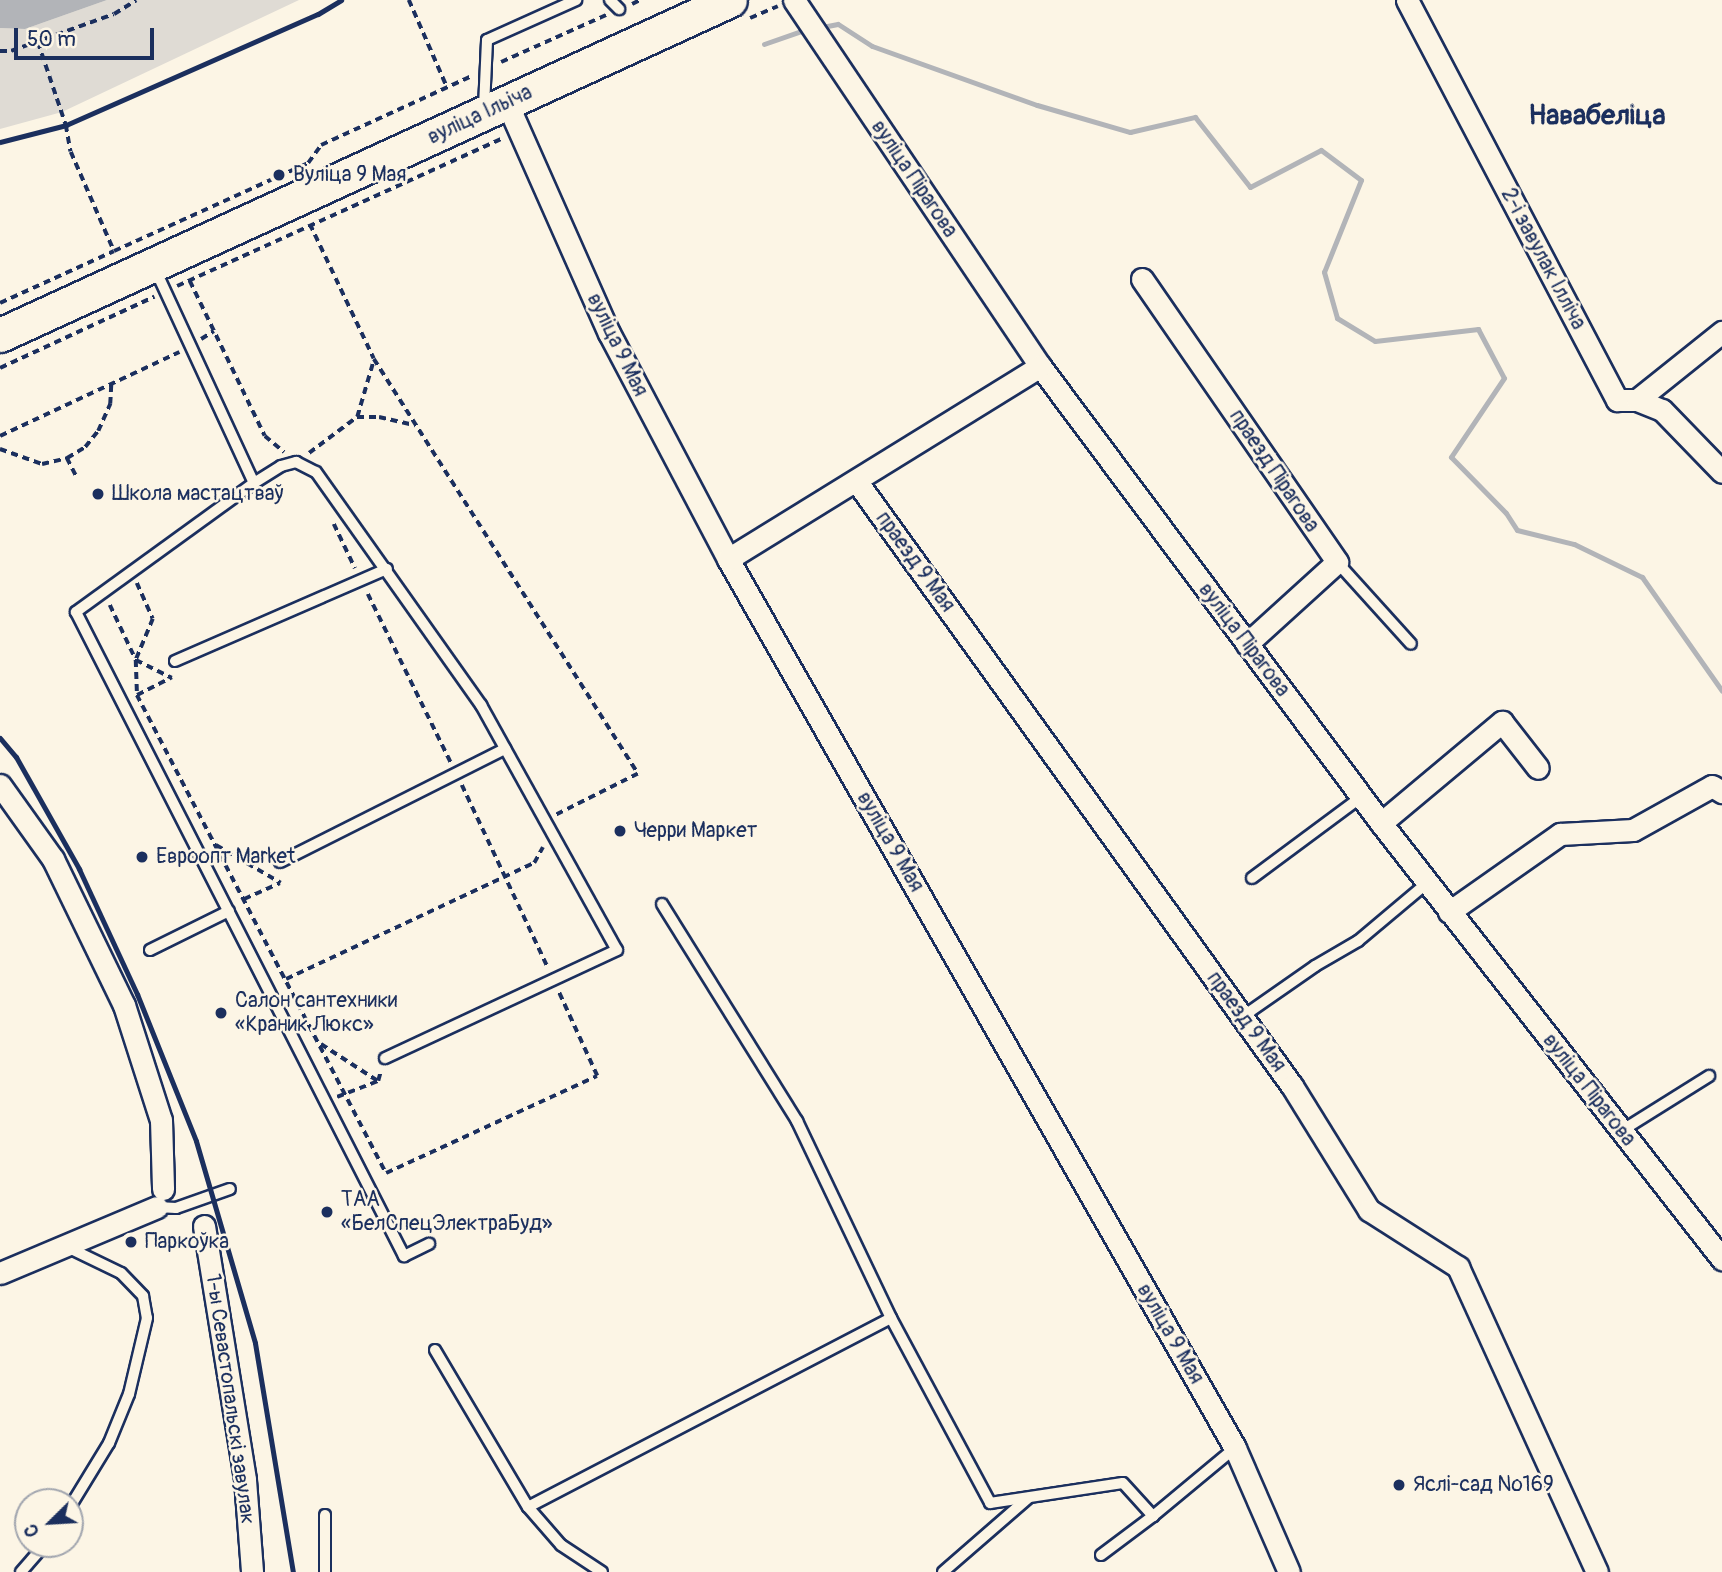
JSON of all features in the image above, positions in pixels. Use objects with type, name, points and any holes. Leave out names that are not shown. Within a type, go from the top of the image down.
[{"type":"main road","name":"вуліца Ільіча","points":[[0,335],[160,278],[503,116],[730,0]]},
{"type":"street","name":"2-і завулак Ілліча","points":[[1407,0],[1617,400],[1637,400],[1662,410],[1722,472]]},
{"type":"street","name":"вуліца Пірагова","points":[[799,8],[1040,366],[1361,797],[1722,1259]]},
{"type":"street","name":"вуліца 9 Мая","points":[[503,116],[608,333],[728,559],[1235,1448],[1289,1572]]},
{"type":"street","name":"праезд Пірагова","points":[[1142,279],[1337,562]]},
{"type":"street","points":[[1637,400],[1722,332]]},
{"type":"street","points":[[728,559],[857,482],[1040,366]]},
{"type":"street","name":"праезд 9 Мая","points":[[857,482],[1292,1086],[1369,1210],[1458,1267],[1597,1572]]},
{"type":"street","points":[[1247,644],[1337,562]]},
{"type":"street","points":[[1381,823],[1502,722],[1538,768]]},
{"type":"street","points":[[0,785],[53,859],[124,1005],[161,1120],[160,1198],[65,1246],[0,1273]]},
{"type":"street","points":[[1450,912],[1559,834],[1633,830],[1712,786],[1722,792]]},
{"type":"street","name":"1-ы Севастопальскі завулак","points":[[204,1226],[246,1480],[252,1572]]},
{"type":"lane","points":[[503,116],[485,70],[487,40],[576,0]]},
{"type":"lane","points":[[610,0],[619,9]]},
{"type":"lane","points":[[160,278],[254,483]]},
{"type":"lane","points":[[385,1058],[617,950],[481,705],[316,472],[296,462],[281,466],[254,483],[76,612],[404,1256],[429,1244]]},
{"type":"lane","points":[[1337,562],[1411,644]]},
{"type":"lane","points":[[175,661],[387,569]]},
{"type":"lane","points":[[280,862],[505,749]]},
{"type":"lane","points":[[1252,878],[1361,797]]},
{"type":"lane","points":[[1242,1017],[1315,966],[1358,941],[1427,883]]},
{"type":"lane","points":[[662,904],[797,1121],[891,1318],[990,1503],[1124,1483],[1153,1516]]},
{"type":"lane","points":[[150,950],[229,911]]},
{"type":"lane","points":[[1621,1131],[1709,1076]]},
{"type":"lane","points":[[160,1198],[176,1208],[230,1189]]},
{"type":"lane","points":[[65,1246],[121,1273],[143,1296],[147,1318],[140,1358],[114,1430],[81,1488]]},
{"type":"lane","points":[[528,1507],[891,1318]]},
{"type":"lane","points":[[435,1350],[528,1507],[562,1545],[602,1572]]},
{"type":"lane","points":[[1101,1555],[1235,1448]]},
{"type":"lane","points":[[943,1572],[1028,1497]]},
{"type":"lane","points":[[325,1516],[325,1572]]},
{"type":"lane","points":[[21,1572],[33,1558]]},
{"type":"path","points":[[0,51],[38,42],[114,14],[136,0]]},
{"type":"path","points":[[409,0],[447,87]]},
{"type":"path","points":[[0,303],[308,163],[321,145],[640,0]]},
{"type":"path","points":[[38,42],[66,125],[71,152],[114,251]]},
{"type":"path","points":[[0,368],[160,278],[190,281],[310,224],[503,116]]},
{"type":"path","points":[[310,224],[374,359],[638,774],[545,821]]},
{"type":"path","points":[[190,281],[265,436],[296,462],[357,417],[379,417],[417,426]]},
{"type":"path","points":[[0,436],[191,347],[214,331]]},
{"type":"path","points":[[357,417],[374,359]]},
{"type":"path","points":[[0,449],[42,464],[67,458],[85,447],[98,432],[110,404],[111,385]]},
{"type":"path","points":[[67,458],[76,476]]},
{"type":"path","points":[[104,591],[136,660],[137,695],[386,1172],[597,1076],[505,876],[332,521]]},
{"type":"path","points":[[132,570],[153,619],[136,660]]},
{"type":"path","points":[[136,660],[172,678]]},
{"type":"path","points":[[172,678],[175,661]]},
{"type":"path","points":[[137,695],[172,678]]},
{"type":"path","points":[[285,979],[534,863],[551,833]]},
{"type":"path","points":[[215,845],[281,883]]},
{"type":"path","points":[[280,862],[281,883]]},
{"type":"path","points":[[244,899],[281,883]]},
{"type":"path","points":[[318,1042],[378,1081]]},
{"type":"path","points":[[378,1081],[385,1058]]},
{"type":"path","points":[[345,1094],[378,1081]]},
{"type":"shaded area","points":[[0,0],[107,0],[25,29],[0,28]]},
{"type":"shaded area","points":[[107,0],[299,0],[62,112],[0,129],[0,28],[25,29]]},
{"type":"waterway","points":[[817,28],[838,24],[872,46],[1037,105],[1130,132],[1195,117],[1250,187],[1321,150],[1361,180],[1324,272],[1337,318],[1375,341],[1478,329],[1504,378],[1451,457],[1506,513],[1517,530],[1574,544],[1642,577],[1722,691]]},
{"type":"waterway","points":[[764,44],[807,29]]},
{"type":"railway","points":[[0,142],[66,125],[318,14],[341,0]]},
{"type":"railway","points":[[0,738],[16,757],[79,869],[137,994],[196,1141],[255,1343],[293,1572]]},
{"type":"place","name":"Вуліца 9 Мая","points":[[279,175]]},
{"type":"place","name":"Школа мастацтваў","points":[[98,494]]},
{"type":"place","name":"Черри Маркет","points":[[620,831]]},
{"type":"place","name":"Евроопт Market","points":[[142,857]]},
{"type":"place","name":"Салон сантехники «Краник Люкс»","points":[[221,1013]]},
{"type":"place","name":"ТАА «БелСпецЭлектраБуд»","points":[[327,1212]]},
{"type":"place","name":"Паркоўка","points":[[131,1242]]},
{"type":"place","name":"Яслі-сад №169","points":[[1399,1485]]},
{"type":"district","name":"Навабеліца","points":[[1597,116]]}]
